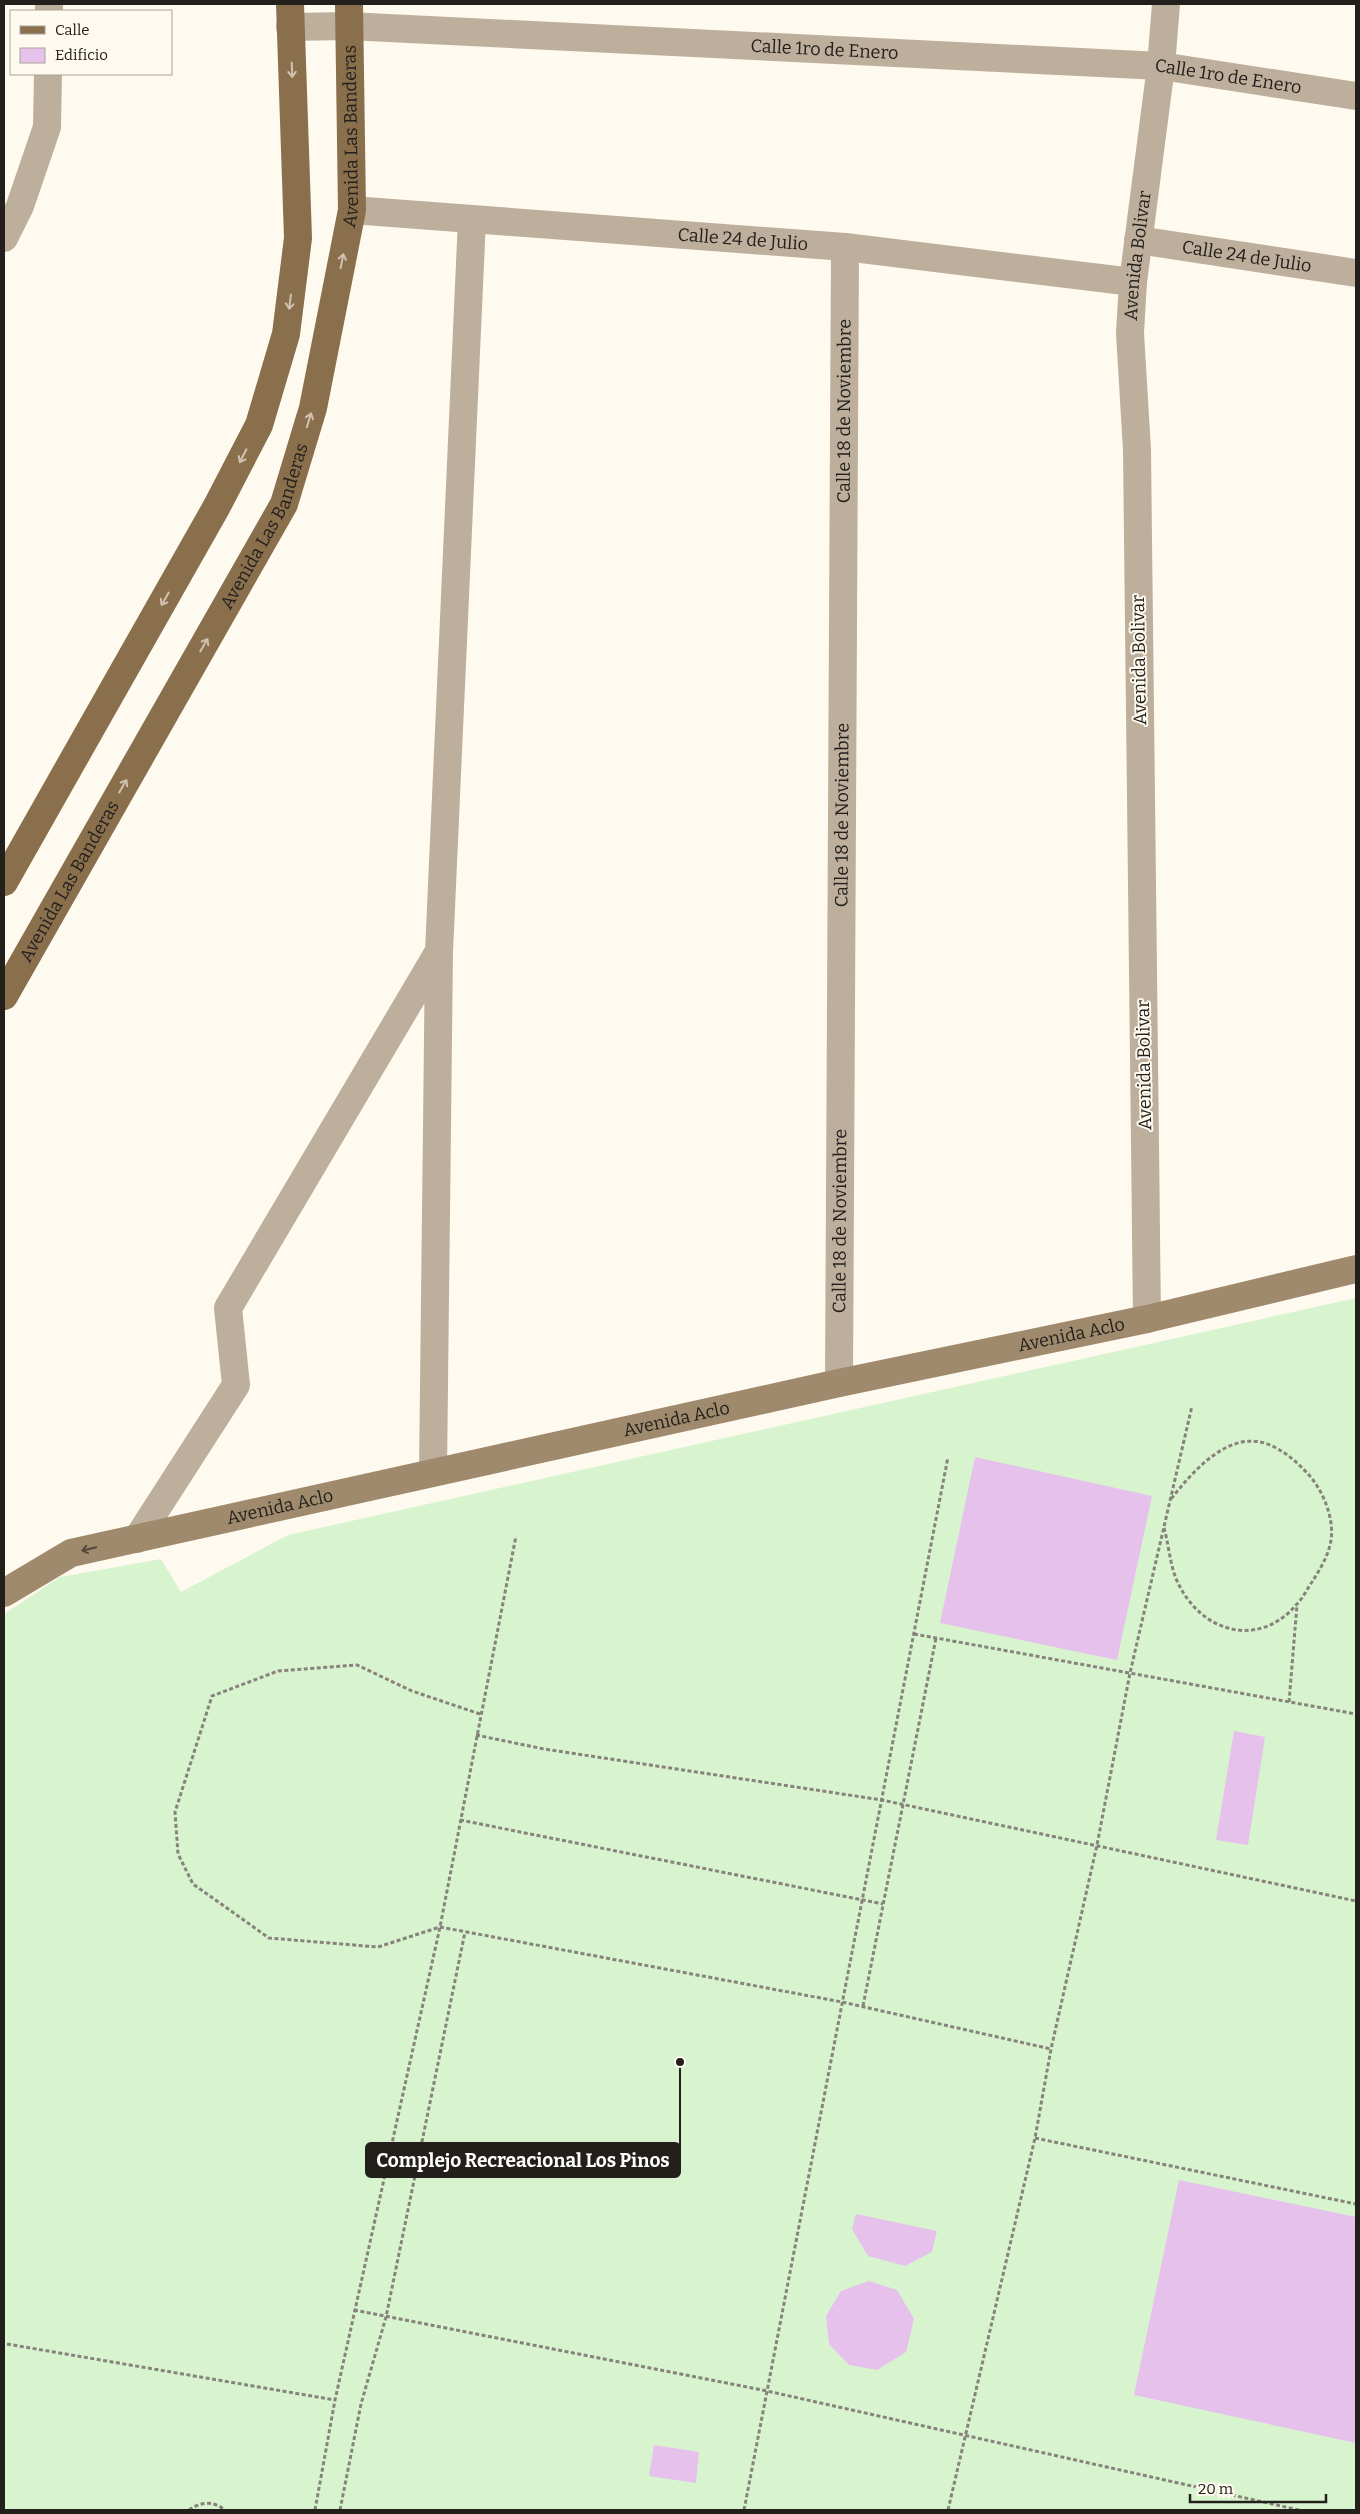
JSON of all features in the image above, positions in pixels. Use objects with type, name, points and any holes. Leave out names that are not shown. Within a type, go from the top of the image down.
[{"type":"main road","name":"Avenida Las Banderas","points":[[4,996],[284,504],[313,408],[352,210],[348,15]]},
{"type":"main road","points":[[4,882],[217,506],[259,425],[286,334],[298,238],[290,16]]},
{"type":"main road","name":"Avenida Aclo","points":[[4,1593],[71,1553],[433,1472],[1147,1319],[1356,1269]]},
{"type":"street","name":"Avenida Bolivar","points":[[1147,1319],[1137,450],[1130,332],[1133,282],[1161,66],[1166,4]]},
{"type":"street","name":"Calle 1ro de Enero","points":[[290,16],[348,15],[1161,66],[1356,96]]},
{"type":"street","points":[[4,238],[20,206],[47,126],[48,75]]},
{"type":"street","name":"Calle 24 de Julio","points":[[352,210],[845,248],[1133,282]]},
{"type":"street","points":[[433,1472],[439,952],[472,219]]},
{"type":"street","name":"Calle 24 de Julio","points":[[1138,240],[1356,273]]},
{"type":"street","name":"Calle 18 de Noviembre","points":[[839,1384],[845,248]]},
{"type":"street","points":[[137,1538],[236,1385],[228,1308],[439,952]]},
{"type":"path","points":[[948,2510],[1035,2138],[1051,2049],[1096,1846],[1130,1673],[1192,1406]]},
{"type":"path","points":[[1164,1527],[1178,1583],[1198,1612],[1223,1628],[1245,1632],[1271,1625],[1297,1605],[1319,1571],[1331,1544],[1329,1513],[1320,1488],[1296,1460],[1269,1445],[1242,1442],[1214,1455],[1194,1470],[1170,1500]]},
{"type":"path","points":[[744,2510],[948,1457]]},
{"type":"path","points":[[316,2510],[334,2400],[440,1927],[516,1536]]},
{"type":"path","points":[[1289,1702],[1297,1605]]},
{"type":"path","points":[[914,1634],[1356,1714]]},
{"type":"path","points":[[863,2006],[936,1638]]},
{"type":"path","points":[[480,1714],[412,1691],[357,1665],[278,1671],[212,1696],[175,1812],[178,1854],[193,1884],[269,1938],[378,1948],[440,1927],[863,2006],[1051,2049]]},
{"type":"path","points":[[476,1735],[544,1749],[882,1800],[1356,1901]]},
{"type":"path","points":[[460,1820],[883,1904]]},
{"type":"path","points":[[340,2510],[361,2404],[386,2317],[465,1932]]},
{"type":"path","points":[[1035,2138],[1356,2204]]},
{"type":"path","points":[[354,2310],[767,2391],[1299,2510]]},
{"type":"path","points":[[7,2344],[334,2400]]},
{"type":"path","points":[[189,2510],[203,2503],[212,2502],[225,2510]]},
{"type":"green space","points":[[1356,1298],[1356,2510],[4,2510],[4,1614],[60,1577],[161,1559],[181,1592],[288,1535]]},
{"type":"building","points":[[975,1457],[1152,1496],[1117,1660],[940,1623]]},
{"type":"building","points":[[1234,1731],[1265,1737],[1248,1845],[1216,1840]]},
{"type":"building","points":[[1179,2180],[1356,2217],[1356,2443],[1134,2395]]},
{"type":"building","points":[[856,2214],[937,2231],[932,2252],[905,2266],[868,2256],[852,2229]]},
{"type":"building","points":[[869,2281],[897,2290],[914,2319],[906,2352],[877,2370],[849,2365],[829,2344],[826,2316],[841,2291]]},
{"type":"building","points":[[654,2445],[699,2452],[696,2483],[649,2476]]},
{"type":"place","name":"Complejo Recreacional Los Pinos","points":[[680,2062]]}]
